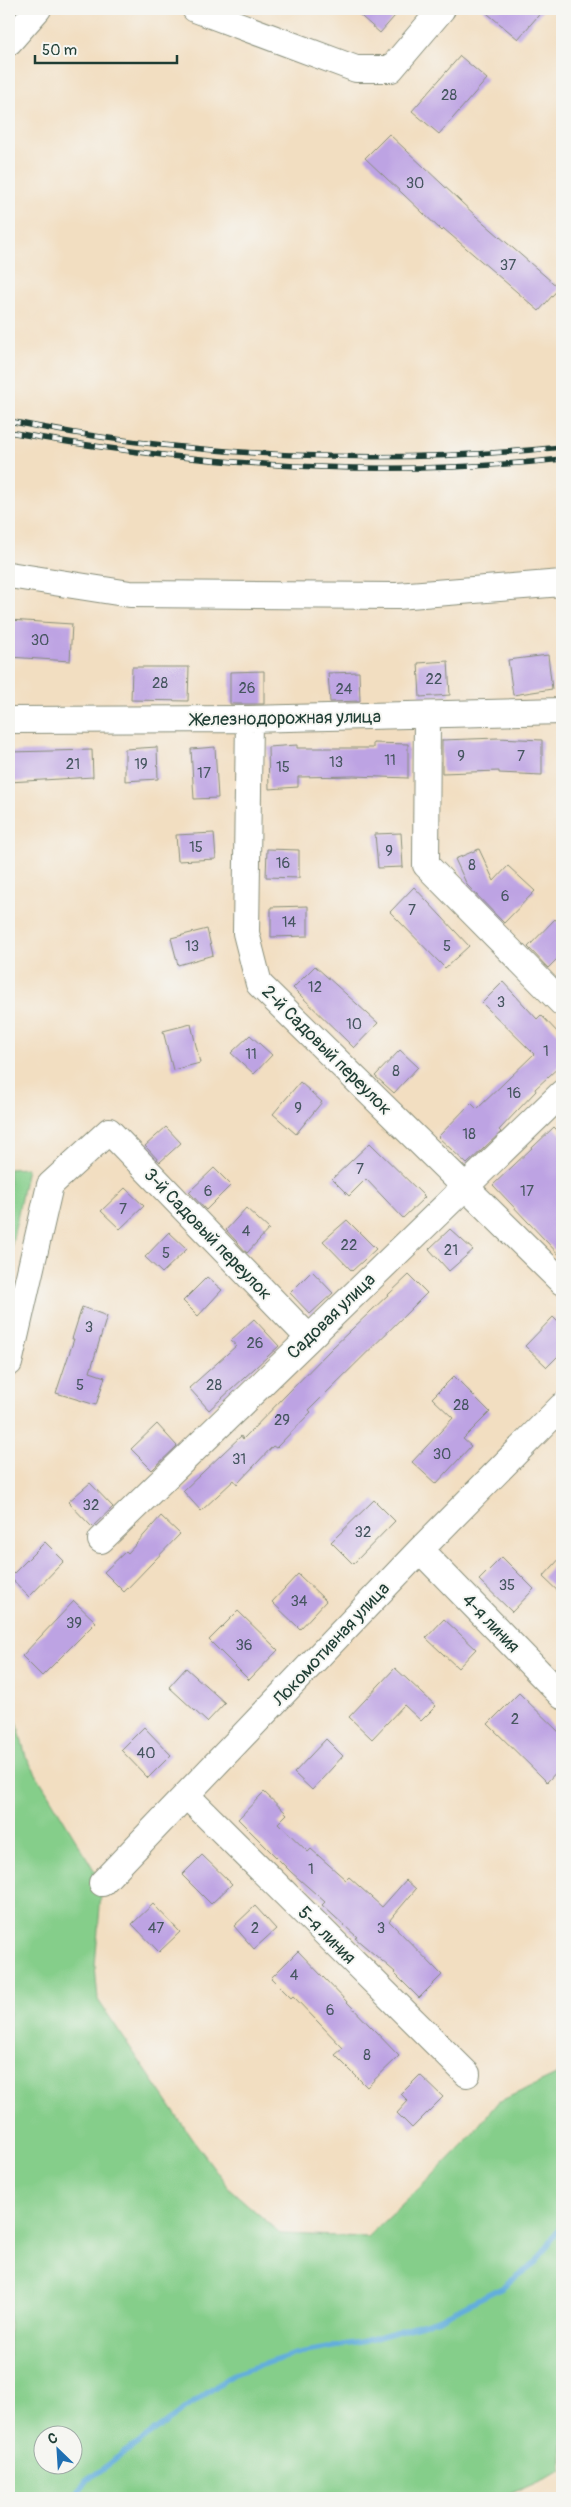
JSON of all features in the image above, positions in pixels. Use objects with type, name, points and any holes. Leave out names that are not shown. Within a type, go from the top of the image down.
[{"type":"street","points":[[9,42],[38,9]]},
{"type":"street","points":[[195,9],[356,69],[391,69],[442,9]]},
{"type":"street","points":[[9,575],[130,594],[398,596],[562,583]]},
{"type":"street","name":"Железнодорожная улица","points":[[9,720],[249,719],[427,716],[562,711]]},
{"type":"street","points":[[427,716],[426,865],[562,1003]]},
{"type":"street","name":"2-й Садовый переулок","points":[[249,719],[246,933],[259,984],[562,1282]]},
{"type":"street","name":"Садовая улица","points":[[101,1540],[308,1337],[562,1093]]},
{"type":"street","name":"3-й Садовый переулок","points":[[9,1363],[50,1185],[109,1131],[308,1337]]},
{"type":"street","name":"Локомотивная улица","points":[[102,1883],[420,1550],[562,1406]]},
{"type":"street","name":"4-я линия","points":[[420,1550],[562,1696]]},
{"type":"street","name":"5-я линия","points":[[187,1796],[467,2074]]},
{"type":"green space","points":[[27,1168],[9,1259],[9,1169]]},
{"type":"green space","points":[[9,1691],[26,1757],[102,1883],[95,1966],[98,2000],[191,2137],[230,2189],[281,2234],[367,2237],[465,2142],[498,2102],[556,2075],[562,2069],[562,2196],[558,2221],[562,2229],[562,2471],[502,2498],[9,2498]]},
{"type":"building","points":[[353,9],[401,9],[380,33]]},
{"type":"building","points":[[482,9],[544,9],[518,39]]},
{"type":"building","points":[[460,56],[487,79],[439,134],[412,111]]},
{"type":"building","points":[[389,134],[477,217],[559,288],[539,311],[444,229],[442,231],[365,158]]},
{"type":"building","points":[[9,620],[72,624],[70,661],[9,657]]},
{"type":"building","points":[[548,655],[552,689],[513,695],[508,660]]},
{"type":"building","points":[[448,661],[450,695],[420,697],[418,663]]},
{"type":"building","points":[[132,667],[189,667],[188,701],[131,700]]},
{"type":"building","points":[[264,671],[264,704],[230,704],[230,672]]},
{"type":"building","points":[[359,672],[360,701],[330,702],[328,673]]},
{"type":"building","points":[[498,738],[542,740],[542,775],[499,773],[499,771],[442,773],[442,740]]},
{"type":"building","points":[[373,743],[408,744],[408,778],[354,776],[298,777],[298,787],[269,789],[268,747],[297,745],[297,748],[373,748]]},
{"type":"building","points":[[157,747],[158,779],[125,781],[125,749]]},
{"type":"building","points":[[215,747],[218,798],[194,799],[191,749]]},
{"type":"building","points":[[92,750],[93,777],[9,782],[9,752]]},
{"type":"building","points":[[214,833],[216,859],[178,861],[176,835]]},
{"type":"building","points":[[401,833],[403,867],[378,868],[375,834]]},
{"type":"building","points":[[267,849],[299,850],[299,878],[266,877]]},
{"type":"building","points":[[479,849],[494,881],[508,866],[535,891],[504,923],[467,885],[455,859]]},
{"type":"building","points":[[414,887],[469,946],[445,968],[390,912]]},
{"type":"building","points":[[308,906],[308,936],[271,937],[271,907]]},
{"type":"building","points":[[555,919],[562,927],[562,954],[548,968],[528,947]]},
{"type":"building","points":[[207,929],[213,955],[178,965],[171,938]]},
{"type":"building","points":[[315,966],[378,1023],[354,1048],[293,988]]},
{"type":"building","points":[[503,982],[537,1019],[541,1015],[562,1037],[562,1064],[535,1089],[536,1091],[499,1130],[501,1132],[467,1164],[438,1137],[471,1103],[477,1109],[534,1054],[482,1003]]},
{"type":"building","points":[[191,1024],[200,1063],[173,1070],[163,1031]]},
{"type":"building","points":[[250,1035],[272,1055],[254,1074],[231,1053]]},
{"type":"building","points":[[400,1050],[418,1067],[394,1093],[375,1076]]},
{"type":"building","points":[[300,1082],[322,1102],[296,1134],[273,1114]]},
{"type":"building","points":[[166,1127],[181,1143],[160,1162],[145,1146]]},
{"type":"building","points":[[554,1127],[562,1135],[562,1258],[493,1185]]},
{"type":"building","points":[[370,1143],[425,1197],[403,1218],[366,1179],[349,1196],[332,1179]]},
{"type":"building","points":[[214,1168],[231,1185],[206,1210],[189,1192]]},
{"type":"building","points":[[125,1188],[144,1206],[120,1229],[101,1211]]},
{"type":"building","points":[[246,1208],[269,1229],[247,1253],[226,1230]]},
{"type":"building","points":[[347,1220],[376,1249],[352,1271],[323,1241]]},
{"type":"building","points":[[450,1229],[473,1250],[449,1271],[429,1249]]},
{"type":"building","points":[[169,1232],[187,1249],[162,1273],[145,1257]]},
{"type":"building","points":[[312,1271],[333,1293],[310,1314],[290,1293]]},
{"type":"building","points":[[409,1275],[427,1293],[309,1410],[311,1412],[276,1448],[273,1446],[237,1484],[234,1480],[201,1511],[183,1491],[241,1436],[243,1439],[332,1348]]},
{"type":"building","points":[[207,1277],[222,1290],[198,1316],[183,1301]]},
{"type":"building","points":[[82,1307],[107,1316],[90,1372],[105,1377],[96,1405],[56,1393],[74,1339],[72,1339]]},
{"type":"building","points":[[553,1317],[562,1326],[562,1352],[547,1367],[525,1346]]},
{"type":"building","points":[[254,1319],[279,1346],[209,1410],[189,1388],[236,1346],[231,1340]]},
{"type":"building","points":[[454,1376],[490,1412],[463,1439],[471,1446],[436,1484],[412,1462],[453,1418],[432,1398]]},
{"type":"building","points":[[157,1424],[177,1446],[152,1470],[131,1449]]},
{"type":"building","points":[[90,1483],[113,1507],[92,1527],[68,1502]]},
{"type":"building","points":[[374,1500],[395,1521],[353,1564],[331,1542]]},
{"type":"building","points":[[161,1516],[180,1534],[124,1592],[104,1572],[126,1551],[128,1553]]},
{"type":"building","points":[[45,1542],[64,1561],[29,1597],[10,1577]]},
{"type":"building","points":[[562,1556],[562,1595],[543,1577]]},
{"type":"building","points":[[502,1557],[534,1589],[512,1612],[479,1580]]},
{"type":"building","points":[[298,1574],[326,1601],[300,1629],[272,1602]]},
{"type":"building","points":[[74,1601],[96,1622],[42,1676],[22,1656]]},
{"type":"building","points":[[238,1611],[278,1650],[249,1680],[209,1640]]},
{"type":"building","points":[[444,1619],[476,1649],[458,1668],[426,1638]]},
{"type":"building","points":[[186,1668],[225,1703],[207,1722],[169,1687]]},
{"type":"building","points":[[395,1668],[436,1706],[421,1721],[404,1705],[372,1739],[349,1717]]},
{"type":"building","points":[[519,1693],[562,1735],[562,1766],[547,1782],[488,1724]]},
{"type":"building","points":[[144,1727],[171,1755],[148,1778],[121,1750]]},
{"type":"building","points":[[326,1739],[343,1756],[312,1790],[294,1773]]},
{"type":"building","points":[[264,1792],[287,1814],[278,1823],[308,1852],[311,1849],[346,1880],[349,1877],[382,1907],[406,1880],[416,1889],[389,1921],[442,1975],[419,1998],[395,1972],[355,1938],[357,1937],[322,1905],[325,1902],[291,1872],[238,1819]]},
{"type":"building","points":[[202,1855],[232,1884],[211,1904],[182,1875]]},
{"type":"building","points":[[153,1904],[180,1932],[159,1952],[132,1924]]},
{"type":"building","points":[[255,1906],[276,1929],[254,1949],[234,1926]]},
{"type":"building","points":[[298,1951],[399,2056],[367,2087],[335,2055],[343,2048],[293,1996],[291,1998],[271,1978]]},
{"type":"building","points":[[420,2075],[443,2097],[412,2128],[397,2113],[408,2101],[401,2094]]},
{"type":"waterway","points":[[74,2498],[86,2481],[233,2374],[295,2354],[365,2341],[439,2319],[502,2287],[536,2262],[562,2225]]},
{"type":"railway","points":[[9,421],[145,443],[284,455],[424,456],[494,453],[562,447]]},
{"type":"railway","points":[[9,432],[146,453],[285,465],[354,468],[424,468],[562,459]]}]
